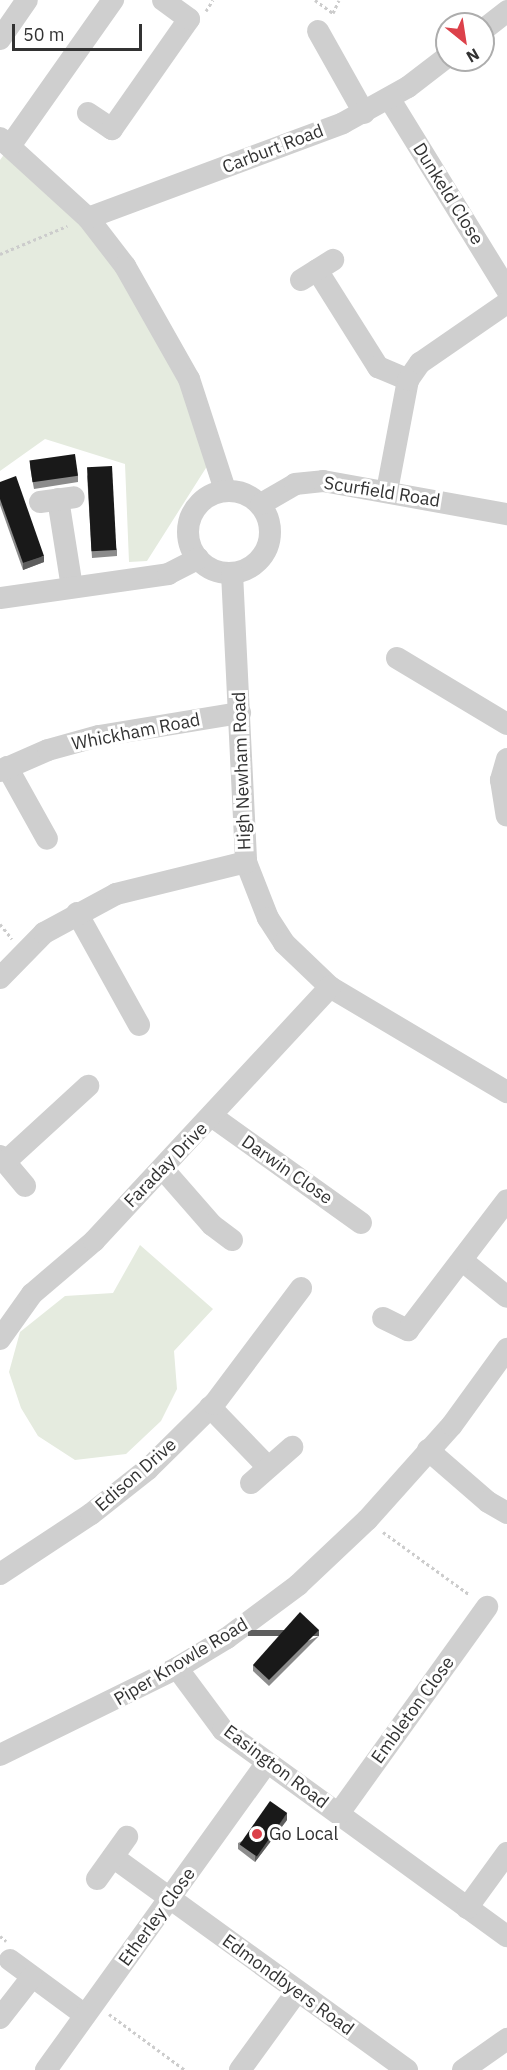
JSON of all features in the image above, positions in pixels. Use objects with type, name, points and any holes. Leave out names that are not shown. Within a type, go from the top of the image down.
[{"type":"street","points":[[0,39],[27,0]]},
{"type":"street","points":[[112,0],[5,142],[88,218],[125,266],[176,351],[202,415],[225,490]]},
{"type":"street","points":[[88,113],[112,129],[189,19],[163,0]]},
{"type":"street","points":[[495,20],[507,11]]},
{"type":"street","points":[[319,30],[364,113]]},
{"type":"street","name":"Carburt Road","points":[[88,218],[364,113],[435,65]]},
{"type":"street","name":"Dunkeld Close","points":[[389,98],[507,290]]},
{"type":"street","points":[[317,270],[378,367],[408,380]]},
{"type":"street","points":[[387,490],[408,380],[420,363],[507,303]]},
{"type":"street","name":"Scurfield Road","points":[[261,504],[295,484],[323,481],[387,490],[507,514]]},
{"type":"street","points":[[225,490],[252,497],[261,504],[269,524],[269,542],[249,568],[232,573],[205,566],[198,559],[188,541],[190,513],[200,502],[225,490]]},
{"type":"street","points":[[57,499],[72,587]]},
{"type":"street","points":[[0,598],[168,574],[198,559]]},
{"type":"street","name":"High Newham Road","points":[[232,573],[246,862],[268,918],[284,943],[330,987],[506,1088]]},
{"type":"street","points":[[396,658],[507,724]]},
{"type":"street","name":"Whickham Road","points":[[4,769],[99,736],[240,713]]},
{"type":"street","points":[[507,759],[501,780],[507,816]]},
{"type":"street","points":[[4,769],[47,839]]},
{"type":"street","points":[[0,978],[44,933],[77,913],[116,894],[246,862]]},
{"type":"street","points":[[77,913],[139,1025]]},
{"type":"street","name":"Faraday Drive","points":[[0,1339],[32,1294],[94,1241],[213,1117],[330,987]]},
{"type":"street","points":[[25,1186],[3,1159],[88,1086]]},
{"type":"street","name":"Darwin Close","points":[[213,1117],[361,1223]]},
{"type":"street","points":[[163,1169],[212,1225],[232,1240]]},
{"type":"street","points":[[383,1318],[408,1330],[464,1262],[507,1200]]},
{"type":"street","points":[[464,1262],[507,1297]]},
{"type":"street","name":"Edison Drive","points":[[0,1574],[91,1514],[140,1476],[210,1407],[253,1355],[301,1288]]},
{"type":"street","name":"Piper Knowle Road","points":[[0,1755],[177,1668],[227,1638],[298,1585],[367,1520],[452,1425],[507,1349]]},
{"type":"street","points":[[210,1407],[268,1467]]},
{"type":"street","points":[[251,1483],[292,1447]]},
{"type":"street","points":[[428,1450],[488,1502],[507,1513]]},
{"type":"street","name":"Embleton Close","points":[[339,1814],[487,1607]]},
{"type":"street","name":"Easington Road","points":[[177,1668],[223,1730],[507,1936]]},
{"type":"street","name":"Etherley Close","points":[[46,2070],[267,1763]]},
{"type":"street","points":[[97,1879],[127,1837]]},
{"type":"street","points":[[467,1908],[507,1853]]},
{"type":"street","name":"Edmondbyers Road","points":[[113,1857],[296,1993],[407,2070]]},
{"type":"street","points":[[10,1960],[32,1977],[89,2009]]},
{"type":"street","points":[[0,2018],[32,1977]]},
{"type":"street","points":[[240,2070],[296,1993]]},
{"type":"street","points":[[463,2070],[507,2039]]},
{"type":"path","points":[[315,0],[333,13],[339,0]]},
{"type":"path","points":[[0,254],[88,218]]},
{"type":"path","points":[[367,1520],[487,1607]]},
{"type":"path","points":[[89,2009],[185,2070]]},
{"type":"shaded area","points":[[5,153],[64,204],[123,268],[188,397],[211,460],[147,561],[129,562],[125,464],[45,439],[0,471],[0,160]]},
{"type":"shaded area","points":[[140,1245],[213,1309],[174,1351],[177,1389],[161,1421],[126,1454],[75,1460],[38,1436],[21,1408],[9,1372],[20,1332],[65,1296],[113,1293]]},
{"type":"building","points":[[75,454],[78,476],[33,482],[29,460]]},
{"type":"building","points":[[112,466],[116,550],[91,551],[87,467]]},
{"type":"building","points":[[16,476],[44,556],[23,563],[0,499],[0,482]]},
{"type":"building","points":[[300,1612],[319,1630],[269,1680],[253,1665]]},
{"type":"building","points":[[270,1801],[287,1813],[257,1856],[240,1844]]},
{"type":"place","name":"Go Local","points":[[257,1834]]}]
